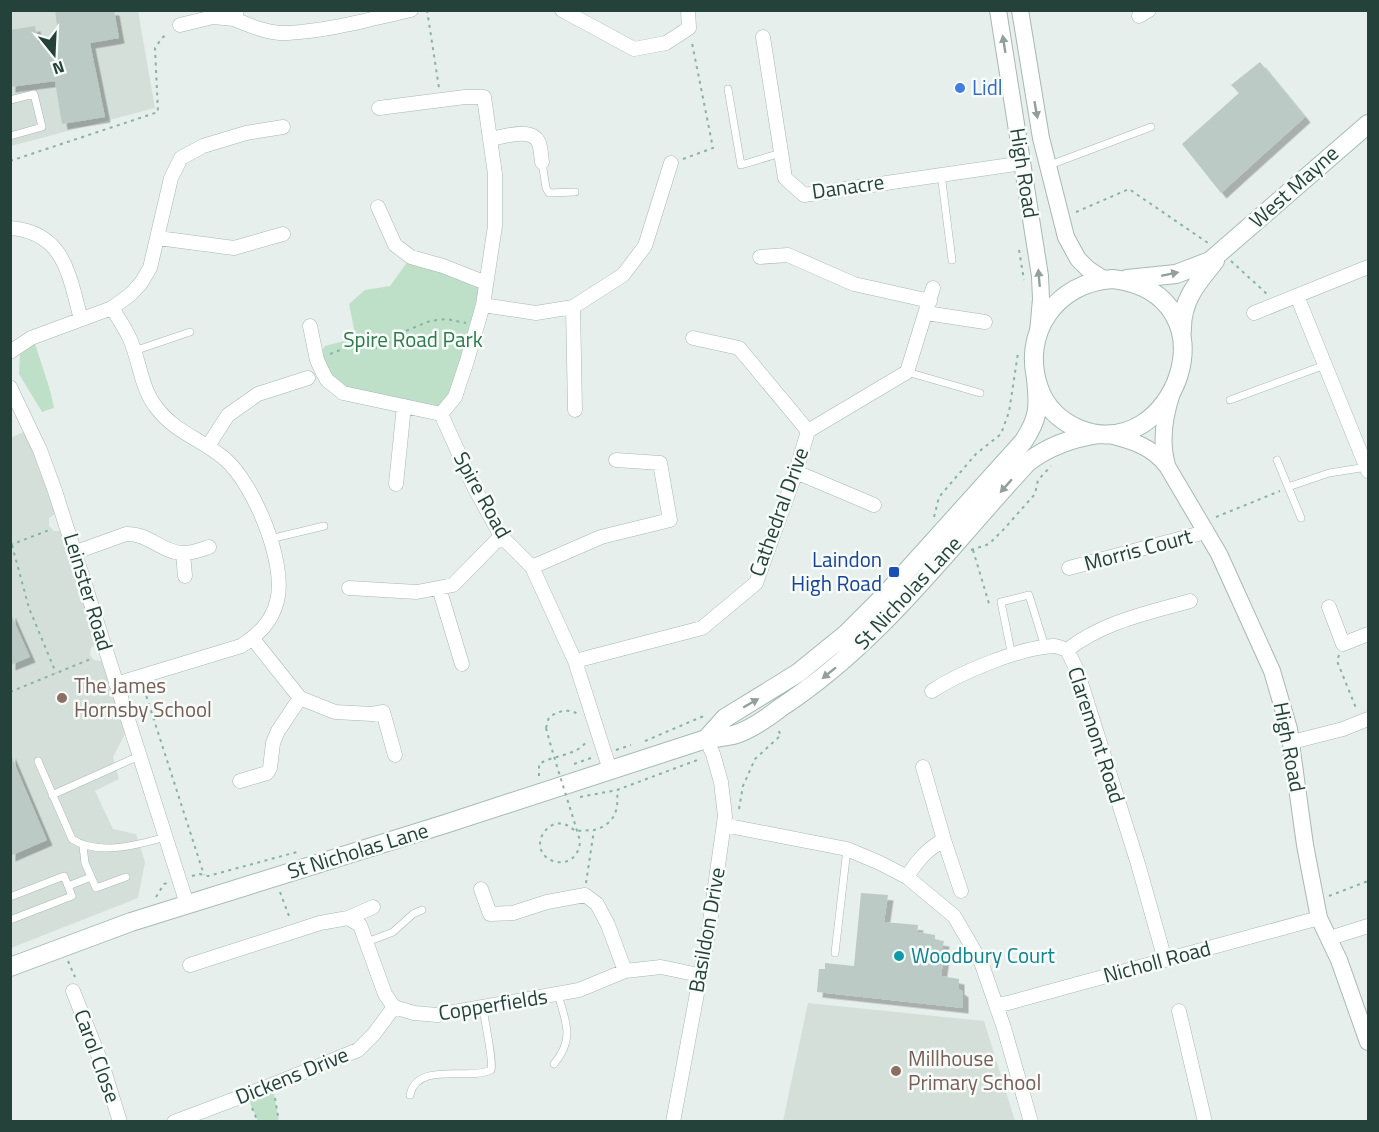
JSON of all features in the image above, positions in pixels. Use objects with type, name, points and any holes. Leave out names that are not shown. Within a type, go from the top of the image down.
[{"type":"main road","name":"West Mayne","points":[[1109,279],[1140,279],[1176,274],[1210,261],[1368,124]]},
{"type":"main road","name":"West Mayne","points":[[1182,332],[1182,315],[1188,297],[1222,252]]},
{"type":"main road","points":[[1109,279],[1129,281],[1155,294],[1171,310],[1182,332],[1182,360],[1173,390],[1164,404],[1145,422],[1121,432],[1102,434],[1067,423],[1046,403],[1036,379],[1034,357],[1038,337],[1051,308],[1063,296],[1084,284],[1109,279]]},
{"type":"main road","name":"St Nicholas Lane","points":[[706,739],[725,718],[798,673],[846,634],[886,594],[1023,442],[1037,418],[1036,379]]},
{"type":"main road","name":"St Nicholas Lane","points":[[10,967],[131,922],[187,904],[445,824],[706,739],[735,735],[770,716],[836,668],[880,627],[1028,462],[1050,447],[1068,440],[1102,434]]},
{"type":"street","points":[[180,25],[213,17],[235,15],[259,29],[286,33],[411,10]]},
{"type":"street","points":[[562,10],[634,49],[666,43],[689,28],[688,10]]},
{"type":"street","name":"High Road","points":[[998,10],[1040,276],[1038,337]]},
{"type":"street","name":"High Road","points":[[1020,10],[1048,166],[1064,228],[1073,252],[1088,269],[1109,279]]},
{"type":"street","name":"Danacre","points":[[763,37],[785,178],[804,195],[1023,162]]},
{"type":"street","points":[[310,326],[318,362],[327,380],[343,393],[441,414],[455,397],[483,305],[495,226],[495,174],[484,97],[379,108]]},
{"type":"street","points":[[10,352],[31,338],[111,308],[131,294],[141,283],[150,268],[171,178],[181,158],[203,146],[246,133],[283,127]]},
{"type":"street","points":[[490,140],[530,134],[540,144],[542,162]]},
{"type":"street","points":[[483,305],[536,313],[573,307],[623,275],[645,246],[671,163]]},
{"type":"street","points":[[378,207],[394,245],[411,256],[486,283]]},
{"type":"street","points":[[10,228],[30,231],[52,243],[63,263],[81,319]]},
{"type":"street","points":[[158,238],[234,248],[283,234]]},
{"type":"street","points":[[760,257],[788,255],[854,284],[929,301],[985,322]]},
{"type":"street","points":[[1254,313],[1368,267]]},
{"type":"street","points":[[1297,296],[1368,469]]},
{"type":"street","points":[[808,431],[907,372],[929,301]]},
{"type":"street","points":[[573,307],[575,410]]},
{"type":"street","points":[[111,308],[130,340],[149,398],[158,410],[172,425],[208,446],[226,460],[248,486],[270,539],[279,584],[278,600],[264,628],[253,639],[226,652],[116,684]]},
{"type":"street","name":"Cathedral Drive","points":[[575,662],[702,628],[756,583],[796,472],[808,431],[739,348],[693,338]]},
{"type":"street","points":[[208,446],[228,415],[258,394],[308,378]]},
{"type":"street","name":"Leinster Road","points":[[10,387],[40,450],[76,552],[187,904]]},
{"type":"street","name":"High Road","points":[[1167,466],[1163,443],[1164,430],[1173,390]]},
{"type":"street","points":[[396,484],[404,406]]},
{"type":"street","name":"Spire Road","points":[[441,414],[474,488],[501,536],[532,567],[575,662],[610,770]]},
{"type":"street","name":"High Road","points":[[1102,434],[1133,441],[1162,459],[1204,527],[1241,599],[1272,671],[1292,742],[1294,772],[1319,918],[1330,938],[1368,1042]]},
{"type":"street","points":[[532,567],[601,537],[670,520],[660,463],[616,460]]},
{"type":"street","points":[[796,472],[874,505]]},
{"type":"street","name":"Morris Court","points":[[1070,568],[1198,534],[1204,527]]},
{"type":"street","points":[[76,552],[126,534],[144,536],[174,552],[183,553],[209,547]]},
{"type":"street","points":[[349,588],[417,592],[453,585],[501,536]]},
{"type":"street","points":[[183,553],[185,576]]},
{"type":"street","points":[[439,588],[462,664]]},
{"type":"street","points":[[1067,650],[1080,640],[1112,623],[1190,601]]},
{"type":"street","points":[[1329,608],[1343,644],[1368,634]]},
{"type":"street","points":[[253,639],[300,698],[335,712],[372,714],[383,712],[395,755]]},
{"type":"street","name":"Claremont Road","points":[[932,691],[946,682],[1026,651],[1056,646],[1067,650],[1077,670],[1138,864],[1165,960]]},
{"type":"street","points":[[240,781],[267,773],[278,731],[300,698]]},
{"type":"street","points":[[1292,742],[1365,721]]},
{"type":"street","name":"Basildon Drive","points":[[673,1122],[699,975],[730,826],[725,816],[721,782],[706,739]]},
{"type":"street","points":[[923,767],[961,891]]},
{"type":"street","points":[[730,826],[847,849],[907,877],[954,916],[981,962],[1031,1122]]},
{"type":"street","points":[[907,877],[921,856],[944,840]]},
{"type":"street","points":[[481,889],[490,914],[513,913],[547,902],[585,895],[597,904],[608,925],[625,971]]},
{"type":"street","points":[[190,964],[320,923],[348,918],[374,907]]},
{"type":"street","points":[[348,918],[360,925],[386,994],[394,1007]]},
{"type":"street","name":"Nicholl Road","points":[[996,1005],[1319,918]]},
{"type":"street","points":[[1330,938],[1368,926]]},
{"type":"street","name":"Copperfields","points":[[394,1007],[437,1016],[579,990],[625,971],[661,967],[699,975]]},
{"type":"street","name":"Carol Close","points":[[74,991],[120,1122]]},
{"type":"street","name":"Dickens Drive","points":[[174,1122],[358,1050],[374,1034],[394,1007]]},
{"type":"street","points":[[1179,1011],[1205,1122]]},
{"type":"lane","points":[[728,89],[741,165],[782,153]]},
{"type":"lane","points":[[10,100],[34,94],[42,127],[10,136]]},
{"type":"lane","points":[[1048,166],[1151,128]]},
{"type":"lane","points":[[542,162],[546,188],[549,193],[575,192]]},
{"type":"lane","points":[[941,174],[952,260]]},
{"type":"lane","points":[[134,351],[190,332]]},
{"type":"lane","points":[[1230,400],[1325,365]]},
{"type":"lane","points":[[907,372],[981,393]]},
{"type":"lane","points":[[1277,460],[1301,518]]},
{"type":"lane","points":[[1288,487],[1329,473],[1368,469]]},
{"type":"lane","points":[[270,539],[324,526]]},
{"type":"lane","points":[[1012,656],[1001,602],[1029,594],[1045,648]]},
{"type":"lane","points":[[52,795],[140,756]]},
{"type":"lane","points":[[38,761],[72,839],[83,846],[122,847],[166,837]]},
{"type":"lane","points":[[83,846],[86,863],[96,888],[126,877]]},
{"type":"lane","points":[[835,953],[847,849]]},
{"type":"lane","points":[[10,897],[64,876],[72,896],[10,920]]},
{"type":"lane","points":[[68,886],[91,877]]},
{"type":"lane","points":[[367,942],[393,932],[413,914],[422,910]]},
{"type":"lane","points":[[554,1064],[562,1055],[568,1040],[568,1028],[558,995]]},
{"type":"lane","points":[[410,1095],[413,1084],[427,1077],[447,1072],[484,1074],[491,1070],[492,1062],[483,1006]]},
{"type":"path","points":[[427,10],[441,100]]},
{"type":"path","points":[[10,161],[159,112],[155,48],[162,38],[180,25]]},
{"type":"path","points":[[671,163],[712,148],[689,28]]},
{"type":"path","points":[[1074,213],[1130,189],[1222,252],[1278,304]]},
{"type":"path","points":[[318,362],[345,348],[372,349],[384,346],[403,332],[430,321],[446,319],[477,326]]},
{"type":"path","points":[[968,551],[989,544],[1004,529],[1035,494],[1038,480],[1053,465]]},
{"type":"path","points":[[1204,527],[1288,487]]},
{"type":"path","points":[[11,545],[66,523]]},
{"type":"path","points":[[10,538],[29,608],[56,673]]},
{"type":"path","points":[[973,549],[991,608],[1002,605]]},
{"type":"path","points":[[1343,644],[1337,661],[1365,721]]},
{"type":"path","points":[[10,692],[107,652]]},
{"type":"path","points":[[144,687],[204,875]]},
{"type":"path","points":[[584,718],[571,711],[559,711],[549,717],[546,728],[557,766],[577,830],[580,841],[580,848],[575,856],[563,863],[547,858],[541,850],[540,841],[544,832],[552,825],[562,823],[569,825],[575,831],[584,830],[594,830],[605,827],[614,816],[618,804],[616,790]]},
{"type":"path","points":[[730,826],[743,786],[755,759],[781,735],[777,727]]},
{"type":"path","points":[[539,776],[539,764],[582,747],[588,739]]},
{"type":"path","points":[[585,895],[594,830]]},
{"type":"path","points":[[1315,902],[1368,881]]},
{"type":"path","points":[[280,891],[289,916],[320,923]]},
{"type":"path","points":[[68,961],[78,984],[74,991]]},
{"type":"path","points":[[272,1085],[279,1122]]},
{"type":"shaded area","points":[[11,11],[138,11],[155,108],[11,146]]},
{"type":"shaded area","name":"The James Hornsby School","points":[[26,431],[55,514],[49,518],[49,526],[54,531],[60,531],[96,644],[91,648],[90,655],[94,660],[102,661],[125,734],[113,757],[119,779],[95,791],[113,829],[136,834],[145,862],[138,898],[11,948],[10,438]]},
{"type":"shaded area","name":"Millhouse Primary School","points":[[808,1003],[984,1021],[1015,1121],[783,1121]]},
{"type":"green space","name":"Spire Road Park","points":[[411,257],[486,283],[477,325],[441,414],[343,393],[327,380],[321,352],[325,346],[356,338],[349,304],[365,290],[390,286]]},
{"type":"green space","points":[[35,343],[54,408],[42,412],[19,374],[20,354]]},
{"type":"green space","points":[[272,1085],[279,1121],[258,1121],[246,1094]]},
{"type":"building","points":[[55,10],[114,10],[119,38],[90,43],[105,117],[62,124],[55,81],[10,87],[10,30],[35,26],[38,43],[59,40]]},
{"type":"building","points":[[1260,62],[1305,117],[1221,193],[1182,144],[1239,93],[1231,85]]},
{"type":"building","name":"The James Hornsby School","points":[[10,612],[30,657],[10,665]]},
{"type":"building","points":[[10,753],[47,840],[10,856]]},
{"type":"building","name":"Woodbury Court","points":[[861,893],[888,895],[884,922],[918,925],[917,932],[935,935],[935,940],[944,941],[941,976],[959,979],[959,989],[963,992],[963,1008],[817,992],[819,969],[825,969],[825,963],[854,966]]},
{"type":"place","name":"Lidl","points":[[960,88]]},
{"type":"place","name":"Laindon High Road","points":[[894,572]]},
{"type":"place","name":"The James Hornsby School","points":[[62,698]]},
{"type":"place","name":"Woodbury Court","points":[[899,956]]},
{"type":"place","name":"Millhouse Primary School","points":[[896,1071]]}]
